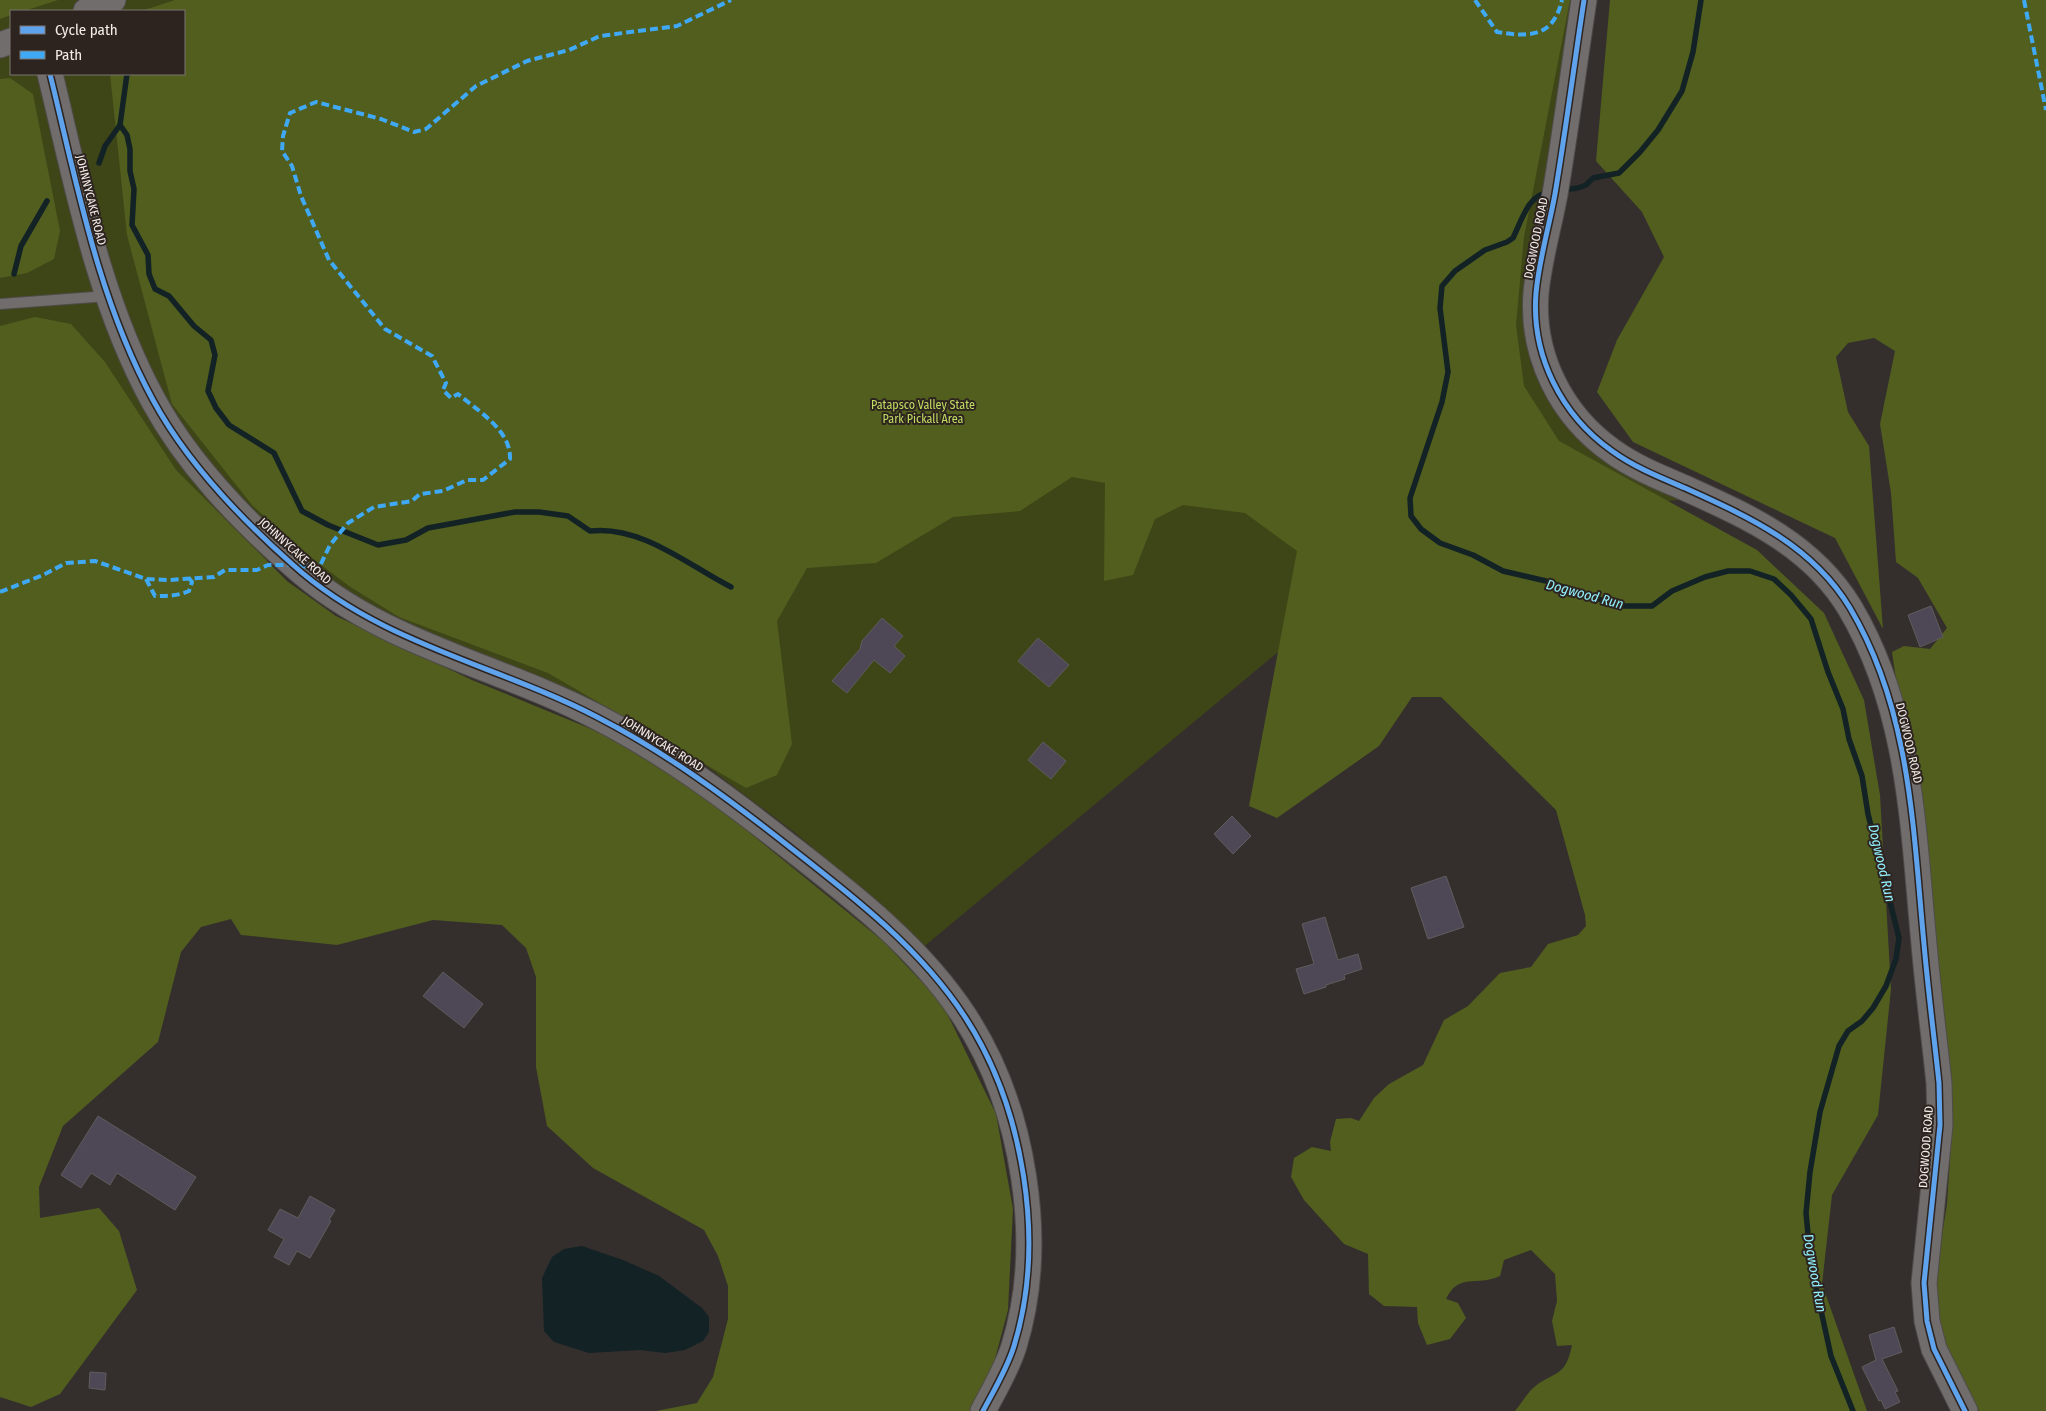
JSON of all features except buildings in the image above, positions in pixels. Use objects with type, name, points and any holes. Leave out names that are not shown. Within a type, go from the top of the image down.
[{"type":"street","points":[[88,10],[113,0]]},
{"type":"street","name":"DOGWOOD ROAD","points":[[1584,0],[1554,197],[1536,293],[1536,334],[1543,362],[1557,391],[1579,419],[1610,449],[1647,472],[1756,521],[1795,545],[1826,574],[1850,609],[1874,657],[1896,716],[1908,776],[1939,1082],[1940,1126],[1924,1284],[1927,1321],[1934,1349],[1965,1411]]},
{"type":"street","name":"JOHNNYCAKE ROAD","points":[[50,75],[92,246],[130,356],[155,404],[182,444],[222,496],[292,565],[320,588],[371,621],[435,650],[591,714],[644,742],[704,782],[836,882],[894,934],[937,978],[964,1015],[986,1052],[1002,1090],[1014,1130],[1026,1200],[1029,1236],[1023,1310],[1013,1350],[982,1411]]},
{"type":"lane","points":[[0,304],[108,296]]},
{"type":"green space","name":"Patapsco Valley State Park Pickall Area","points":[[0,0],[1574,0],[1526,332],[1531,364],[1546,393],[1683,499],[1414,539],[921,949],[868,894],[794,832],[668,737],[609,708],[437,640],[376,610],[325,579],[278,539],[0,1085]]},
{"type":"green space","points":[[0,0],[58,0],[27,10],[10,10],[10,15],[0,19]]},
{"type":"green space","name":"Patapsco Valley State Park Pickall Area","points":[[175,0],[1570,0],[1524,237],[1516,325],[1524,386],[1559,441],[1757,550],[1824,613],[1864,700],[1880,795],[1891,989],[1878,1115],[1832,1195],[1822,1284],[1867,1411],[1515,1411],[1532,1389],[1562,1369],[1566,1364],[1572,1345],[1557,1346],[1552,1321],[1557,1301],[1555,1274],[1531,1250],[1504,1260],[1500,1276],[1462,1283],[1451,1291],[1446,1299],[1458,1303],[1466,1318],[1450,1339],[1427,1345],[1418,1323],[1417,1307],[1384,1306],[1369,1294],[1368,1254],[1344,1244],[1304,1200],[1291,1177],[1294,1158],[1312,1147],[1331,1151],[1330,1142],[1336,1119],[1351,1118],[1359,1121],[1374,1098],[1389,1084],[1423,1065],[1444,1020],[1468,1006],[1500,973],[1531,967],[1548,944],[1578,935],[1586,926],[1585,915],[1556,810],[1441,697],[1412,697],[1379,746],[1277,818],[1249,806],[1297,551],[1245,513],[1183,505],[1155,519],[1133,575],[1104,581],[1105,483],[1072,477],[1020,511],[953,517],[876,563],[807,568],[777,621],[792,744],[777,775],[746,788],[548,673],[399,617],[349,586],[300,549],[252,505],[172,404],[127,235],[110,75],[185,75],[185,10],[144,10]]},
{"type":"green space","points":[[1610,0],[2046,0],[2046,1411],[1979,1411],[1944,1347],[1935,1280],[1947,1204],[1952,1129],[1941,987],[1892,652],[1904,646],[1930,649],[1947,628],[1918,578],[1896,562],[1891,493],[1880,424],[1895,351],[1874,338],[1848,343],[1836,357],[1848,412],[1869,446],[1883,629],[1835,538],[1633,442],[1597,392],[1617,340],[1664,257],[1642,212],[1596,161]]},
{"type":"green space","points":[[10,78],[33,94],[60,231],[54,259],[27,273],[0,278],[0,79]]},
{"type":"green space","points":[[35,317],[71,324],[105,362],[176,470],[287,581],[336,616],[472,680],[635,747],[728,815],[883,941],[942,1003],[996,1114],[1013,1209],[1008,1310],[988,1385],[970,1411],[656,1411],[697,1403],[713,1377],[728,1319],[728,1286],[718,1256],[704,1230],[593,1168],[547,1126],[536,1067],[536,977],[526,948],[502,925],[433,920],[337,945],[241,935],[231,919],[201,927],[181,952],[158,1042],[63,1126],[39,1187],[40,1218],[99,1208],[119,1231],[137,1290],[60,1394],[31,1407],[0,1397],[0,326]]},
{"type":"shaded area","points":[[582,1246],[623,1260],[659,1276],[702,1308],[709,1317],[709,1332],[703,1341],[685,1350],[665,1353],[640,1350],[589,1353],[554,1342],[544,1331],[542,1278],[552,1257],[564,1249]]},
{"type":"waterway","name":"Dogwood Run","points":[[1561,190],[1578,188],[1586,185],[1593,178],[1619,173],[1658,130],[1682,91],[1693,52],[1701,0]]},
{"type":"waterway","points":[[127,75],[120,125],[127,135],[130,149],[130,171],[134,189],[132,225],[148,255],[149,274],[155,289],[169,296],[194,326],[211,340],[215,355],[208,391],[216,408],[229,425],[274,453],[302,511],[328,525],[378,545],[406,540],[428,528],[515,512],[539,512],[568,516],[590,531],[609,531],[646,540],[664,548],[731,587]]},
{"type":"waterway","points":[[99,163],[105,146],[120,125]]},
{"type":"waterway","name":"Dogwood Run","points":[[1550,192],[1536,197],[1531,203],[1513,238],[1485,250],[1455,271],[1442,286],[1440,308],[1448,372],[1442,402],[1410,498],[1411,516],[1421,529],[1440,543],[1473,555],[1503,571],[1546,581],[1619,606],[1652,606],[1672,591],[1705,577],[1728,571],[1750,571],[1774,579],[1791,595],[1811,619],[1828,672],[1843,709],[1849,739],[1862,776],[1868,814],[1899,938],[1896,959],[1886,986],[1873,1008],[1862,1021],[1848,1031],[1839,1046],[1820,1112],[1810,1172],[1806,1213],[1811,1265],[1831,1356],[1853,1411]]},
{"type":"waterway","points":[[14,274],[21,246],[47,201]]},
{"type":"marked path","points":[[0,592],[43,575],[66,563],[95,561],[146,579],[169,580],[214,577],[225,570],[257,570],[268,565],[319,568],[330,545],[348,523],[374,507],[412,501],[420,494],[443,491],[467,480],[483,480],[510,459],[505,439],[492,422],[458,394],[451,398],[443,390],[446,383],[432,356],[385,329],[329,260],[301,196],[292,166],[282,151],[283,136],[290,113],[316,102],[381,119],[414,132],[426,129],[476,86],[527,61],[569,50],[600,36],[677,26],[731,0]]},
{"type":"marked path","points":[[1475,0],[1497,32],[1519,34],[1529,34],[1546,28],[1553,22],[1562,0]]},
{"type":"marked path","points":[[2024,0],[2046,110]]},
{"type":"marked path","points":[[146,579],[155,596],[168,596],[189,591],[192,582],[188,577]]},
{"type":"cycle path","points":[[1584,0],[1559,170],[1539,268],[1536,293],[1536,316],[1544,361],[1564,402],[1578,420],[1612,451],[1647,471],[1755,522],[1798,550],[1835,586],[1850,608],[1870,647],[1886,688],[1906,771],[1939,1083],[1940,1125],[1924,1283],[1927,1321],[1934,1349],[1965,1411]]},
{"type":"cycle path","points":[[50,75],[91,240],[103,281],[134,362],[153,400],[182,446],[215,488],[234,508],[292,564],[326,591],[362,614],[400,634],[439,651],[558,698],[623,731],[673,761],[744,812],[885,925],[928,969],[965,1017],[985,1053],[1002,1092],[1015,1134],[1024,1177],[1028,1220],[1028,1264],[1024,1306],[1011,1355],[983,1411]]}]
